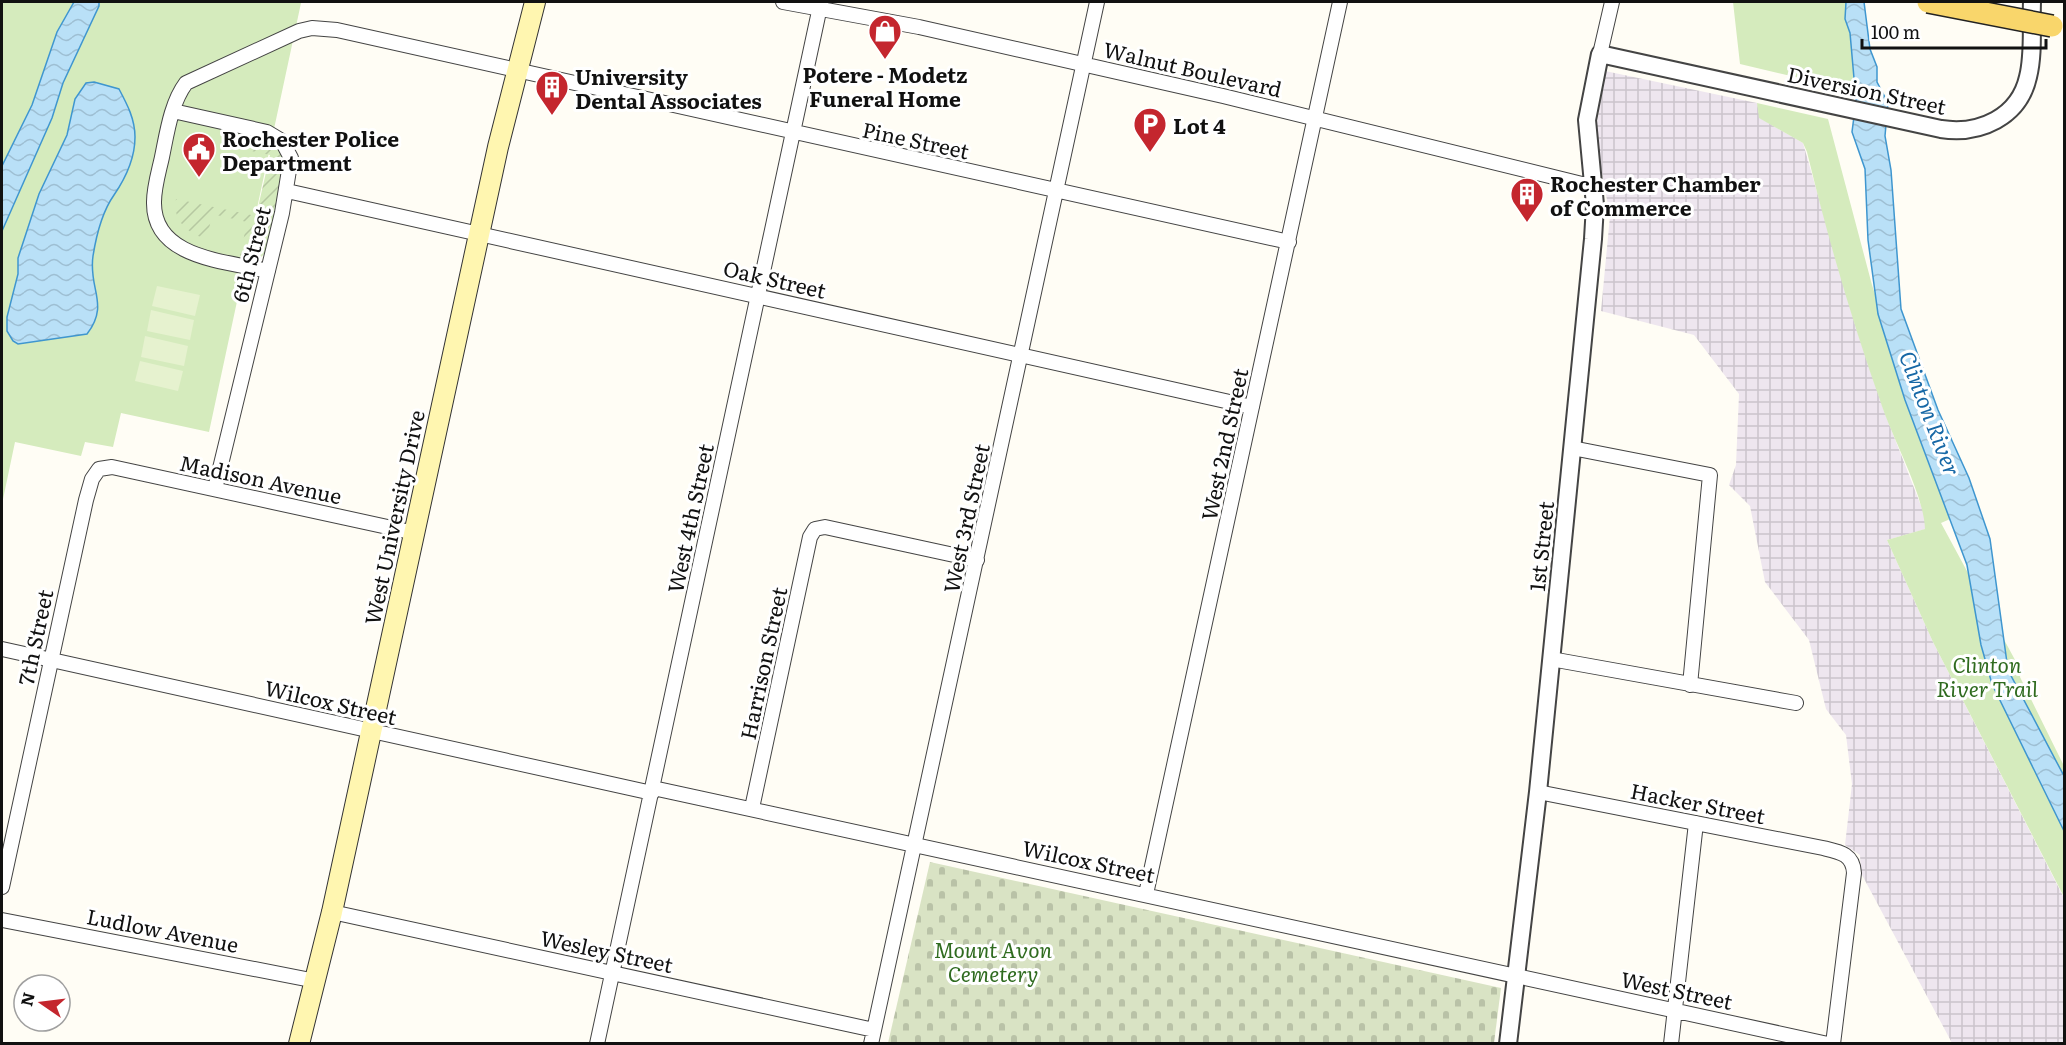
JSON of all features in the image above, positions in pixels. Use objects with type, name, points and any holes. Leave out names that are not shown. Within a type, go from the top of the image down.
[{"type":"main road","name":"West University Drive","points":[[299,1044],[332,912],[480,234],[535,2]]},
{"type":"main road","points":[[1928,2],[2052,26]]},
{"type":"street","name":"Walnut Boulevard","points":[[783,2],[820,5],[1083,64],[1582,184],[1592,184]]},
{"type":"street","name":"West 3rd Street","points":[[873,1037],[1097,2]]},
{"type":"street","name":"West 2nd Street","points":[[1146,894],[1340,2]]},
{"type":"street","points":[[1600,54],[1612,2]]},
{"type":"street","name":"Diversion Street","points":[[1600,54],[1904,121],[1949,130],[1967,130],[1997,120],[2020,97],[2028,77],[2032,2]]},
{"type":"street","name":"West 4th Street","points":[[597,1044],[820,5]]},
{"type":"street","name":"Pine Street","points":[[268,271],[192,253],[176,246],[164,234],[157,221],[154,203],[174,111],[180,91],[190,79],[312,28],[337,30],[1289,242]]},
{"type":"street","name":"1st Street","points":[[1508,1044],[1538,792],[1594,224],[1587,120],[1600,54]]},
{"type":"street","name":"6th Street","points":[[174,111],[275,136],[288,149],[291,158],[287,191],[215,489]]},
{"type":"street","name":"Oak Street","points":[[287,191],[1252,407]]},
{"type":"street","points":[[1572,448],[1710,476],[1690,685]]},
{"type":"street","name":"Madison Avenue","points":[[99,469],[112,467],[415,533]]},
{"type":"street","name":"7th Street","points":[[2,887],[86,500],[92,479],[99,469]]},
{"type":"street","name":"Harrison Street","points":[[752,808],[810,537],[815,529],[825,528],[977,560]]},
{"type":"street","name":"Wilcox Street","points":[[2,649],[372,731],[915,843],[1516,976]]},
{"type":"street","points":[[1551,659],[1796,703]]},
{"type":"street","name":"Hacker Street","points":[[1538,792],[1841,852],[1849,857],[1853,863],[1854,873],[1833,1044]]},
{"type":"street","points":[[1671,1044],[1696,823]]},
{"type":"street","name":"Wesley Street","points":[[332,912],[612,973],[873,1037]]},
{"type":"street","name":"Ludlow Avenue","points":[[2,920],[316,981]]},
{"type":"street","name":"West Street","points":[[1516,976],[1828,1044]]},
{"type":"shaded area","points":[[1605,71],[1757,103],[1760,118],[1803,143],[1856,328],[1884,411],[1925,516],[1926,529],[1887,540],[1933,642],[2064,898],[2064,1043],[1952,1043],[1861,873],[1860,855],[1845,845],[1852,784],[1846,735],[1826,709],[1809,640],[1765,582],[1750,506],[1729,485],[1736,465],[1739,394],[1694,335],[1601,311],[1610,216],[1595,136]]},
{"type":"green space","points":[[2,2],[301,3],[209,432],[121,413],[113,447],[85,442],[81,456],[15,442],[2,504]]},
{"type":"green space","points":[[1733,2],[1856,2],[1873,100],[1823,88],[1821,83],[1740,64]]},
{"type":"green space","name":"Clinton River Trail","points":[[1757,103],[1828,119],[1872,285],[1903,380],[1957,516],[1941,523],[2021,671],[2020,677],[2064,766],[2064,897],[1933,642],[1887,540],[1925,529],[1920,501],[1883,409],[1861,346],[1832,249],[1807,152],[1803,143],[1759,118]]},
{"type":"green space","points":[[251,134],[277,146],[286,161],[266,251],[258,259],[240,256],[247,222],[212,214],[207,239],[194,234],[183,225],[176,214],[175,207],[176,199],[256,216],[270,155],[247,150]]},
{"type":"green space","points":[[157,286],[200,295],[195,316],[152,306]]},
{"type":"green space","points":[[151,310],[194,320],[190,340],[147,331]]},
{"type":"green space","points":[[145,336],[188,346],[184,366],[141,357]]},
{"type":"green space","points":[[140,361],[183,371],[178,391],[135,381]]},
{"type":"green space","name":"Mount Avon Cemetery","points":[[930,862],[1501,988],[1494,1043],[888,1043]]},
{"type":"water","points":[[74,2],[99,2],[99,6],[63,83],[52,118],[2,231],[2,166],[32,105],[57,32]]},
{"type":"water","name":"Clinton River","points":[[1846,2],[1864,2],[1870,49],[1877,67],[1877,82],[1888,103],[1885,136],[1891,170],[1901,309],[1938,410],[1969,478],[1990,539],[2008,670],[2064,776],[2064,831],[1992,684],[1981,645],[1967,565],[1905,400],[1878,314],[1868,240],[1865,169],[1852,132],[1856,101],[1850,33],[1845,19]]},
{"type":"water","points":[[94,82],[119,89],[128,106],[135,130],[129,168],[106,209],[96,241],[92,268],[98,305],[97,314],[87,334],[18,344],[13,341],[7,331],[7,317],[18,274],[18,258],[39,194],[67,135],[75,99],[86,83]]},
{"type":"place","name":"Potere - Modetz Funeral Home","points":[[885,60]]},
{"type":"place","name":"University Dental Associates","points":[[552,116]]},
{"type":"place","name":"Lot 4","points":[[1150,153]]},
{"type":"place","name":"Rochester Police Department","points":[[199,178]]},
{"type":"place","name":"Rochester Chamber of Commerce","points":[[1527,223]]}]
